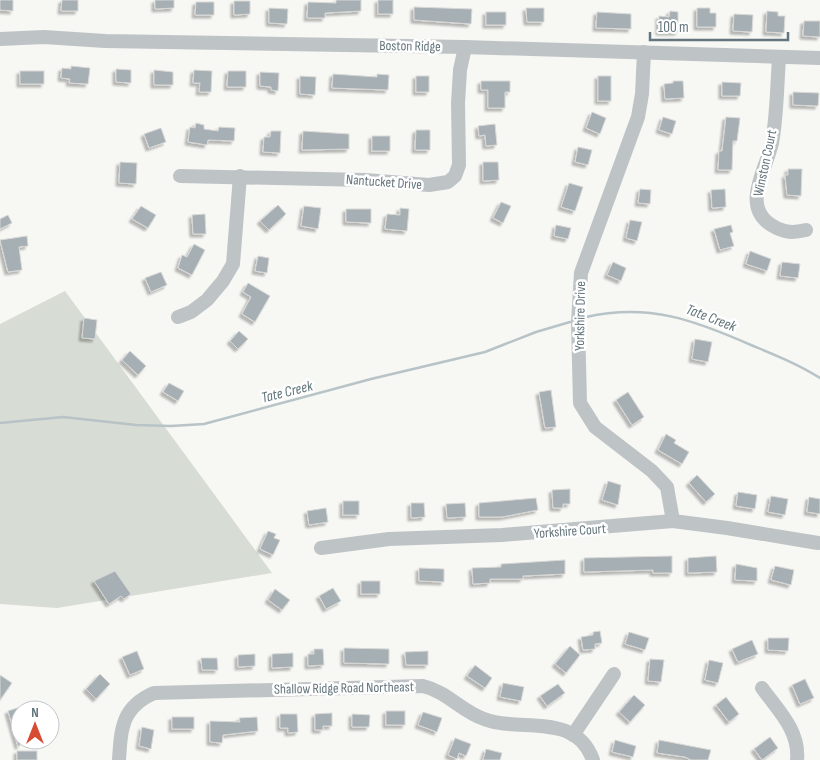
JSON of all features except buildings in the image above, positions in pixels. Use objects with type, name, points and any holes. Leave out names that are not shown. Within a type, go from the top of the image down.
[{"type":"street","name":"Boston Ridge","points":[[0,39],[44,37],[105,41],[465,47],[820,58]]},
{"type":"street","name":"Nantucket Drive","points":[[180,176],[365,180],[430,185],[448,182],[455,176],[459,165],[458,103],[460,70],[465,47]]},
{"type":"street","name":"Yorkshire Drive","points":[[644,52],[642,94],[638,117],[581,273],[578,322],[580,403],[595,427],[652,471],[666,487],[673,521]]},
{"type":"street","name":"Winston Court","points":[[779,58],[772,141],[767,164],[759,181],[757,209],[766,222],[782,231],[794,233],[806,230]]},
{"type":"street","points":[[178,317],[191,312],[207,300],[223,281],[233,264],[240,176]]},
{"type":"street","name":"Yorkshire Court","points":[[321,548],[389,539],[502,536],[673,521],[818,543]]},
{"type":"street","points":[[572,736],[614,674]]},
{"type":"street","name":"Shallow Ridge Road Northeast","points":[[119,760],[122,726],[130,711],[145,697],[163,691],[423,686],[446,694],[484,719],[552,726],[572,736],[585,746],[593,760]]},
{"type":"street","points":[[762,688],[797,740],[797,760]]},
{"type":"shaded area","points":[[65,291],[272,573],[57,608],[0,604],[0,324]]},
{"type":"waterway","name":"Tate Creek","points":[[586,317],[630,312],[671,316],[730,336],[778,356],[820,378]]},
{"type":"waterway","name":"Tate Creek","points":[[0,423],[63,417],[136,425],[171,426],[204,424],[371,379],[485,352],[536,332],[570,322]]}]
